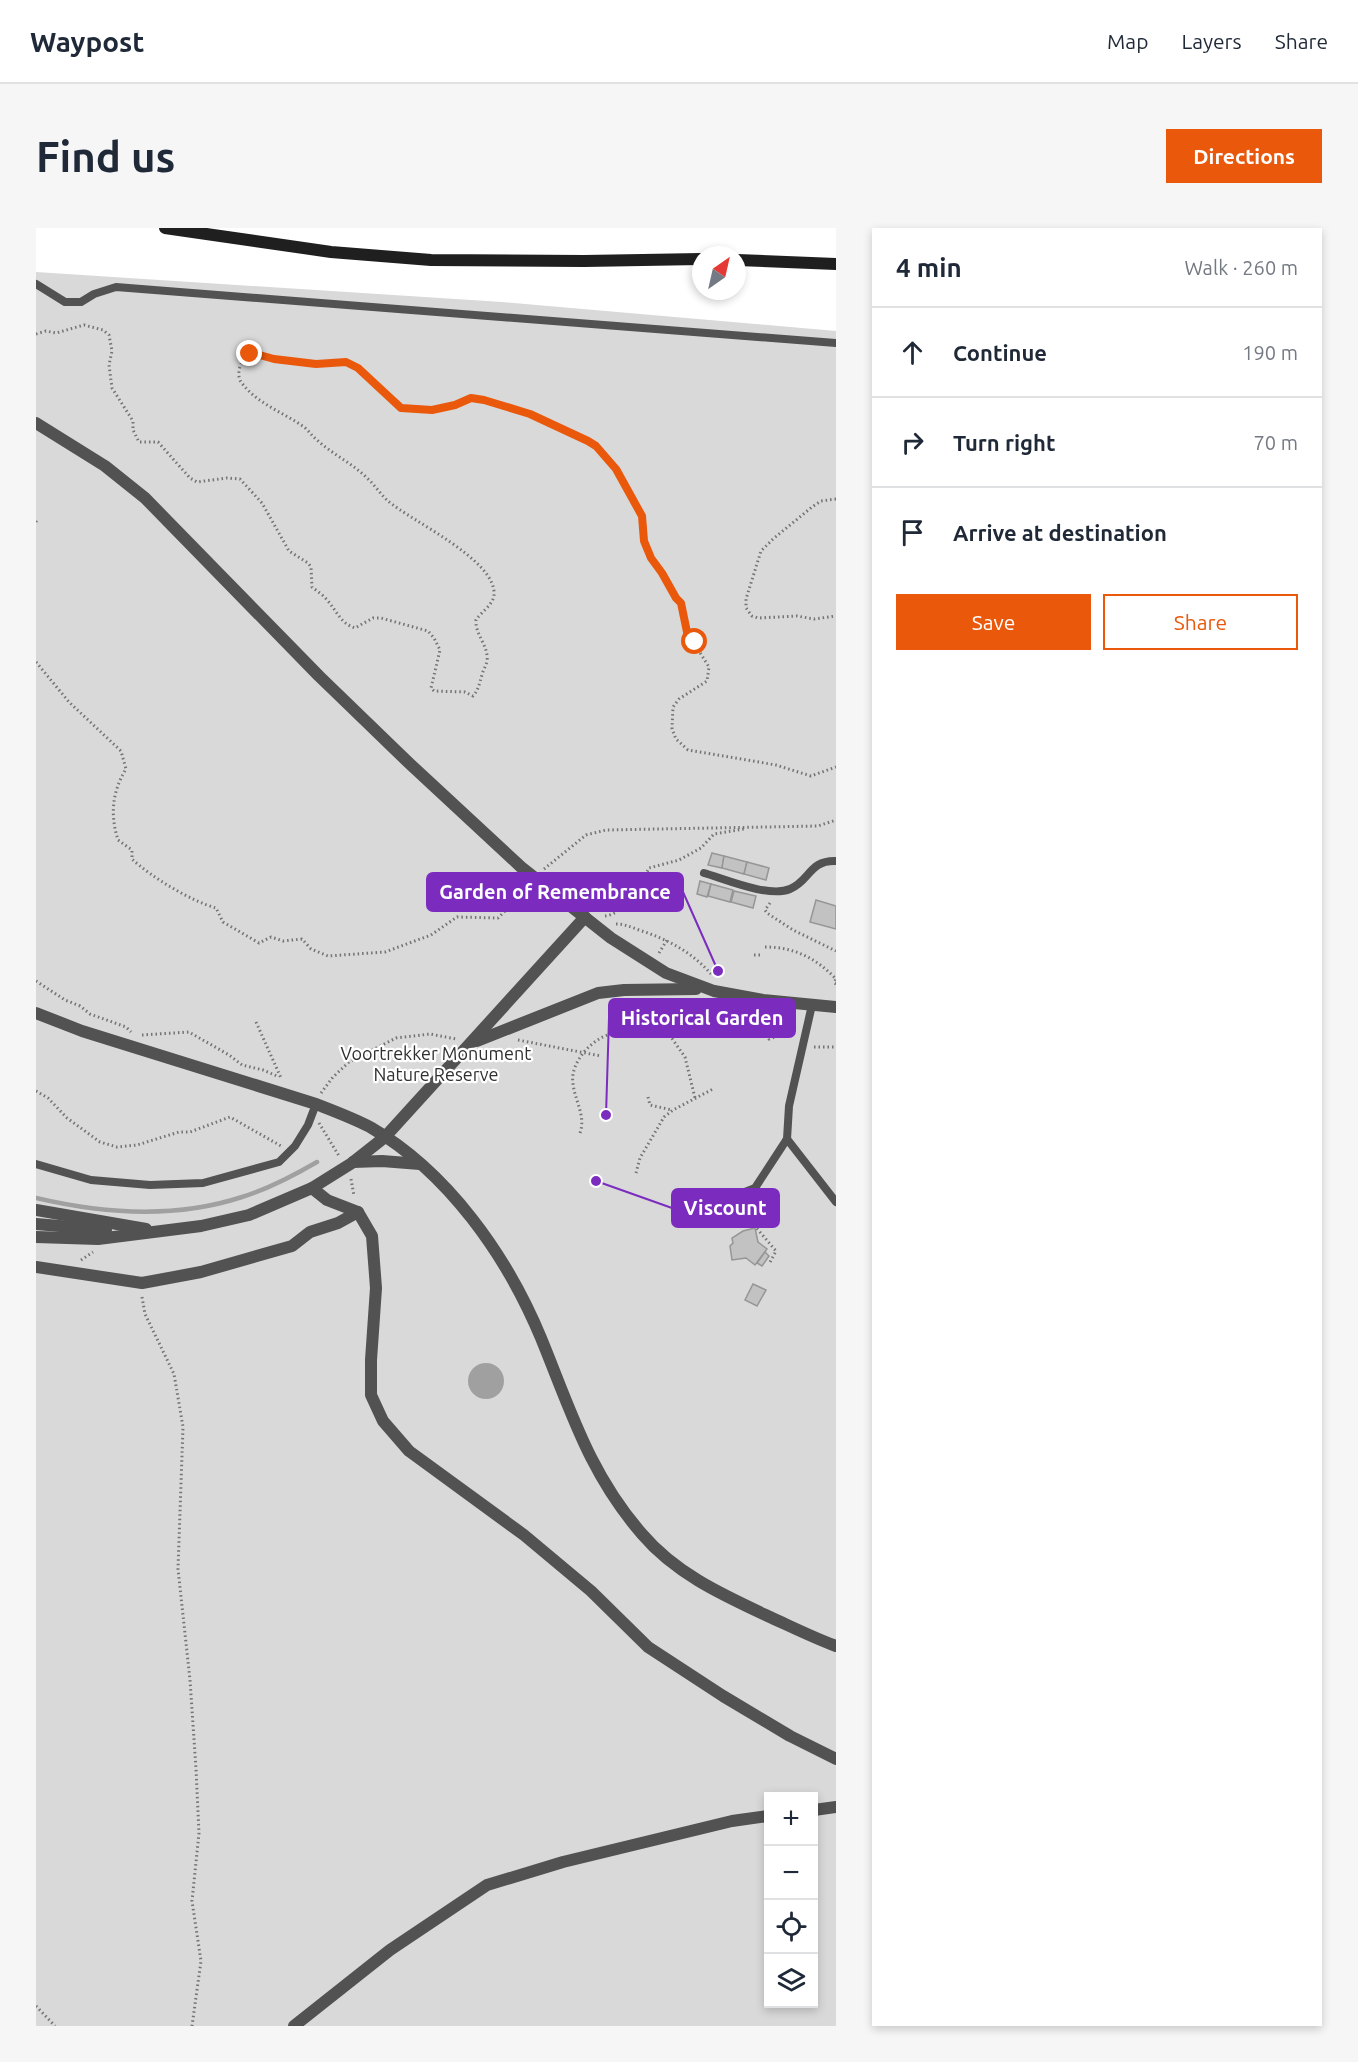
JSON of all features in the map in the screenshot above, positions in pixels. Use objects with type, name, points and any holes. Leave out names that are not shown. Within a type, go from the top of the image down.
[{"type":"main road","points":[[165,228],[331,252],[431,260],[692,259]]},
{"type":"main road","points":[[746,260],[836,264]]},
{"type":"street","points":[[36,423],[105,466],[145,498],[319,676],[410,764],[521,867],[603,931],[666,973],[714,990],[754,999],[836,1007]]},
{"type":"street","points":[[36,1237],[98,1239],[201,1226],[249,1215],[312,1188],[346,1162],[385,1137],[585,917]]},
{"type":"street","points":[[462,1053],[484,1037],[597,993],[690,988],[714,990]]},
{"type":"street","points":[[36,1013],[82,1031],[345,1115],[385,1137],[420,1164],[471,1216],[501,1258],[541,1338],[573,1423],[594,1468],[619,1507],[643,1536],[669,1562],[700,1582],[742,1604],[836,1646]]},
{"type":"street","points":[[346,1162],[382,1161],[420,1164]]},
{"type":"street","points":[[312,1188],[327,1200],[358,1212],[372,1236],[376,1288],[371,1395],[383,1421],[409,1451],[524,1535],[591,1591],[648,1647],[790,1736],[836,1759]]},
{"type":"street","points":[[36,1210],[88,1221],[165,1232]]},
{"type":"street","points":[[36,1267],[142,1283],[201,1272],[292,1246],[310,1232],[358,1212]]},
{"type":"street","points":[[36,1224],[87,1229],[165,1232]]},
{"type":"street","points":[[818,1809],[836,1807]]},
{"type":"street","points":[[294,2026],[390,1950],[487,1885],[597,1854],[732,1821],[764,1817]]},
{"type":"lane","points":[[36,284],[65,302],[81,302],[94,294],[116,287],[836,342]]},
{"type":"lane","points":[[704,873],[766,891],[783,891],[796,886],[815,866],[825,861],[836,861]]},
{"type":"lane","points":[[755,1188],[757,1208],[748,1216],[737,1211],[735,1202],[737,1196],[755,1188],[787,1139],[789,1106],[812,1005]]},
{"type":"lane","points":[[36,1164],[91,1180],[150,1185],[203,1183],[279,1162],[296,1146],[316,1105]]},
{"type":"lane","points":[[787,1139],[836,1202]]},
{"type":"path","points":[[36,334],[46,331],[56,333],[84,326],[103,330],[109,335],[112,351],[109,365],[112,388],[133,421],[133,430],[139,442],[158,442],[190,478],[197,482],[227,478],[240,479],[262,503],[289,551],[311,567],[312,587],[327,598],[340,618],[348,625],[355,628],[373,618],[381,618],[428,631],[440,650],[431,688],[434,691],[465,692],[472,696],[480,687],[488,659],[478,637],[476,620],[492,602],[494,594],[492,582],[478,564],[449,540],[395,506],[377,491],[365,476],[303,427],[265,405],[239,378],[239,368],[244,359],[250,354],[256,354],[274,359],[316,364],[346,362],[358,368],[401,408],[432,410],[455,405],[471,398],[484,400],[530,414],[588,441],[596,446],[616,469],[642,516],[644,541],[651,558],[681,603],[687,632],[709,667],[707,681],[680,699],[673,707],[672,729],[676,739],[688,750],[776,765],[811,776],[836,767]]},
{"type":"path","points":[[836,499],[821,501],[812,507],[772,539],[761,551],[746,599],[747,608],[752,616],[758,618],[797,616],[814,619],[836,616]]},
{"type":"path","points":[[36,662],[69,702],[121,751],[126,769],[117,783],[112,810],[118,840],[132,850],[132,859],[143,870],[200,904],[216,908],[223,922],[259,943],[271,937],[283,941],[302,939],[311,950],[328,956],[385,952],[431,935],[457,917],[498,918],[531,885]]},
{"type":"path","points":[[585,917],[611,916],[640,886],[649,868],[679,860],[701,848],[714,834],[752,828],[806,824],[818,826],[836,820]]},
{"type":"path","points":[[540,875],[545,867],[586,835],[606,830],[752,828]]},
{"type":"path","points":[[773,900],[765,910],[767,913],[793,930],[836,951]]},
{"type":"path","points":[[603,931],[608,926],[619,923],[658,936],[701,962],[713,976]]},
{"type":"path","points":[[765,946],[786,948],[811,957],[823,965],[836,979],[834,982],[836,984]]},
{"type":"path","points":[[754,955],[761,955]]},
{"type":"path","points":[[36,981],[90,1014],[126,1027],[135,1036],[189,1032],[242,1065],[263,1070],[290,1083]]},
{"type":"path","points":[[743,1006],[742,1018],[749,1028]]},
{"type":"path","points":[[760,1028],[769,1039],[775,1037],[783,1025],[782,1020]]},
{"type":"path","points":[[256,1022],[289,1096]]},
{"type":"path","points":[[580,1133],[582,1119],[572,1081],[582,1052],[590,1045],[612,1034],[634,1036],[666,1030],[685,1057],[695,1098]]},
{"type":"path","points":[[346,1162],[316,1105],[333,1077],[349,1062],[396,1038],[430,1034],[457,1039]]},
{"type":"path","points":[[515,1039],[602,1056]]},
{"type":"path","points":[[801,1047],[836,1047]]},
{"type":"path","points":[[636,1173],[640,1158],[659,1125],[673,1110],[713,1089]]},
{"type":"path","points":[[36,1091],[48,1098],[67,1118],[109,1146],[137,1145],[179,1132],[190,1132],[231,1117],[290,1151]]},
{"type":"path","points":[[648,1097],[650,1105],[673,1110]]},
{"type":"path","points":[[751,1214],[754,1226],[776,1251],[769,1264]]},
{"type":"path","points":[[142,1283],[145,1314],[174,1374],[183,1426],[178,1569],[190,1680],[196,1769],[199,1833],[192,1901],[201,1961],[192,2026]]},
{"type":"path","points":[[36,2006],[55,2026]]},
{"type":"green space","name":"Voortrekker Monument Nature Reserve","points":[[36,272],[502,302],[836,331],[836,2026],[36,2026]]},
{"type":"shaded area","points":[[486,1363],[498,1369],[504,1381],[498,1393],[486,1399],[474,1393],[468,1381],[474,1369]]},
{"type":"building","points":[[712,853],[724,856],[722,868],[708,865]]},
{"type":"building","points":[[724,856],[747,862],[744,874],[722,868]]},
{"type":"building","points":[[747,862],[769,868],[766,880],[744,874]]},
{"type":"building","points":[[700,881],[711,884],[707,897],[697,894]]},
{"type":"building","points":[[711,884],[733,890],[730,902],[708,896]]},
{"type":"building","points":[[734,891],[756,896],[753,908],[731,902]]},
{"type":"building","points":[[816,900],[836,906],[836,929],[810,922]]},
{"type":"building","points":[[755,1228],[758,1242],[767,1249],[765,1252],[755,1265],[746,1258],[732,1260],[730,1246],[733,1243],[732,1238],[743,1231]]},
{"type":"building","points":[[765,1252],[769,1256],[762,1266],[757,1263]]},
{"type":"building","points":[[753,1284],[766,1290],[757,1306],[745,1300]]},
{"type":"waterway","points":[[36,1198],[113,1211],[191,1209],[252,1194],[317,1162]]},
{"type":"place","name":"Garden of Remembrance","points":[[718,971]]},
{"type":"place","name":"Historical Garden","points":[[606,1115]]},
{"type":"place","name":"Viscount","points":[[596,1181]]},
{"type":"route","points":[[250,354],[316,364],[346,362],[358,368],[401,408],[438,410],[455,405],[461,400],[471,398],[484,400],[530,414],[596,446],[616,469],[642,516],[644,541],[651,558],[681,603],[684,624],[689,637],[695,642]]}]
